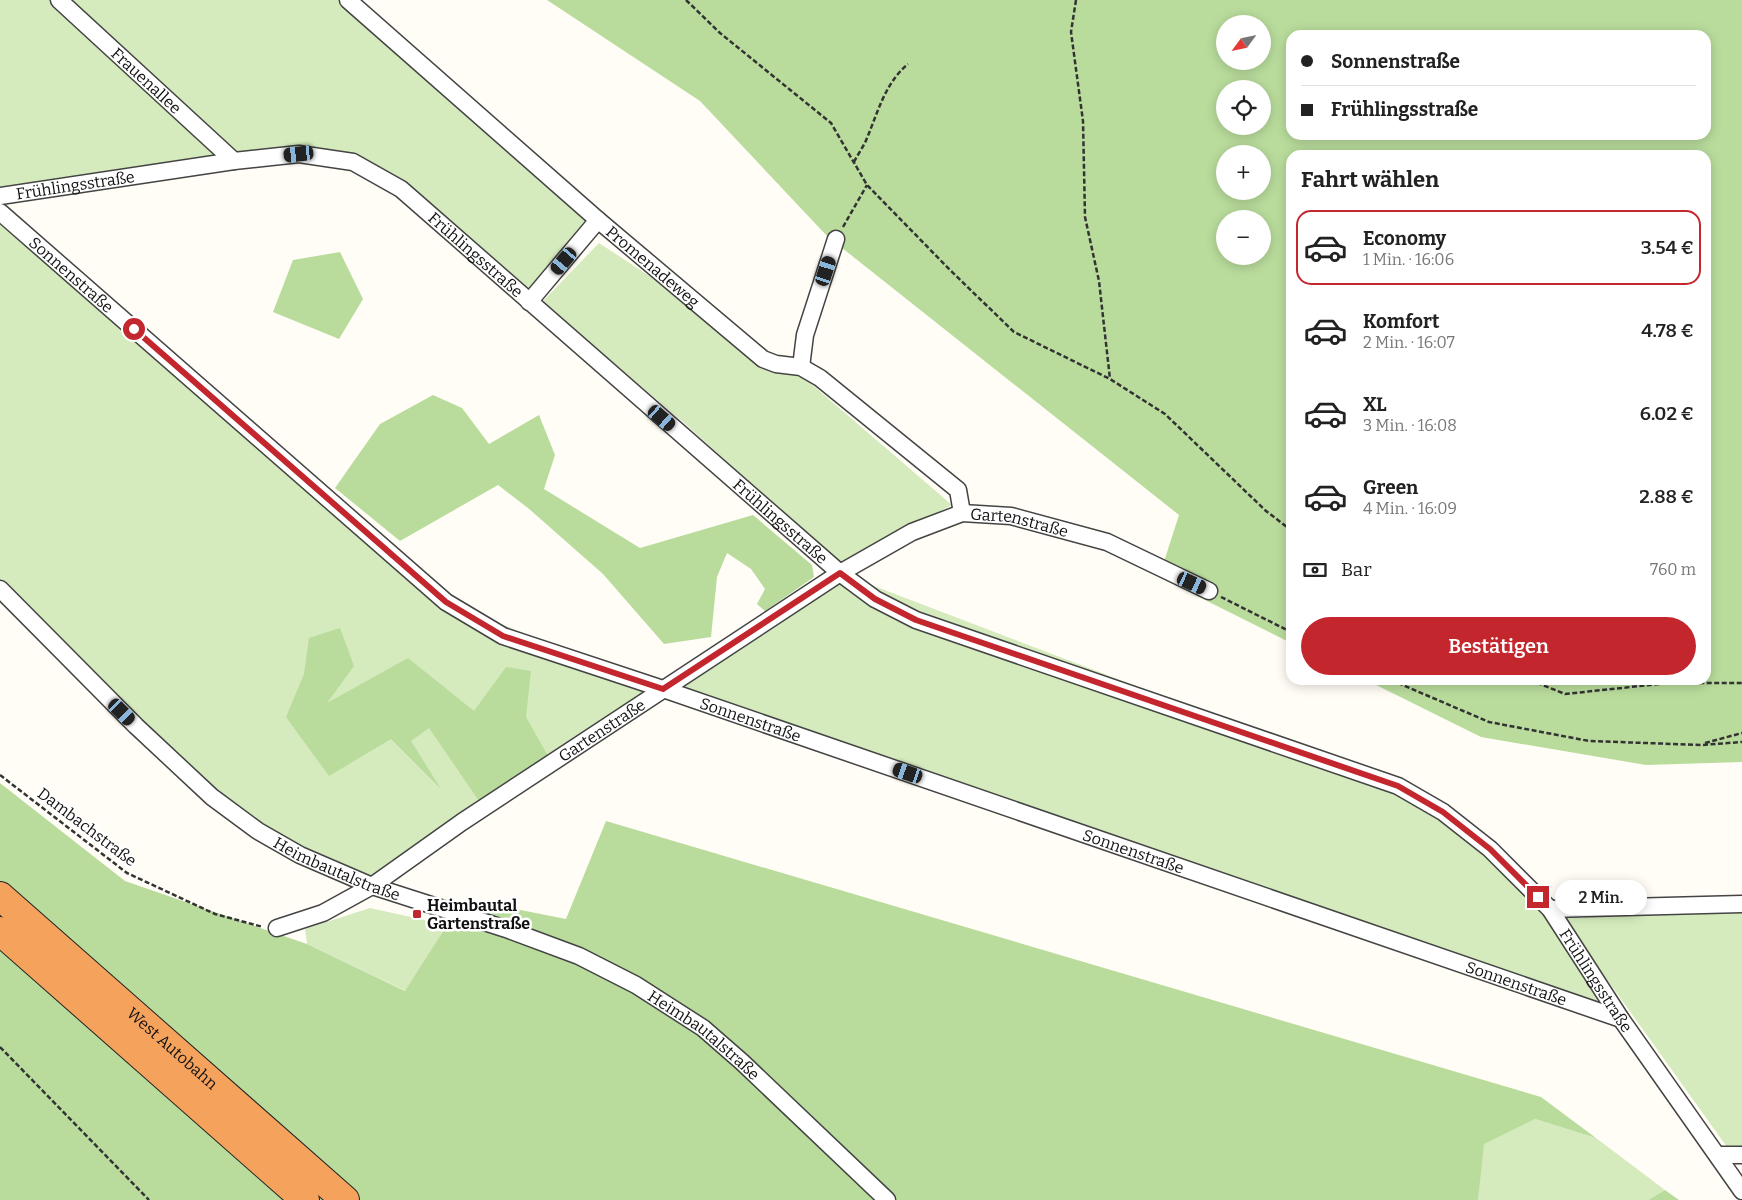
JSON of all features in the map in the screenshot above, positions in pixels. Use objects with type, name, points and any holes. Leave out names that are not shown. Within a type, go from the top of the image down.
[{"type":"highway","name":"West Autobahn","points":[[0,896],[345,1200]]},
{"type":"highway","name":"West Autobahn","points":[[0,931],[305,1200]]},
{"type":"street","name":"Frauenallee","points":[[59,0],[234,161]]},
{"type":"street","name":"Promenadeweg","points":[[348,0],[598,220],[763,359],[776,364],[801,367],[820,378],[958,490],[962,513]]},
{"type":"street","name":"Frühlingsstraße","points":[[0,196],[234,161],[299,154],[353,162],[400,189],[840,573],[875,599],[916,620],[1398,786],[1443,812],[1490,849],[1550,909],[1621,1018],[1742,1192]]},
{"type":"street","name":"Sonnenstraße","points":[[0,212],[446,602],[503,636],[663,689],[1621,1018]]},
{"type":"street","points":[[529,302],[598,220]]},
{"type":"street","points":[[801,367],[805,334],[836,239]]},
{"type":"street","name":"Gartenstraße","points":[[277,928],[323,913],[372,886],[462,822],[840,573],[912,532],[962,513],[1011,516],[1107,542],[1209,591]]},
{"type":"street","name":"Heimbautalstraße","points":[[0,589],[136,726],[212,797],[258,831],[300,854],[372,886],[509,930],[579,956],[636,985],[703,1028],[742,1062],[887,1200]]},
{"type":"street","points":[[1550,909],[1742,904]]},
{"type":"street","points":[[1718,1156],[1742,1155]]},
{"type":"path","points":[[686,0],[720,33],[831,123],[867,185],[1014,332],[1110,379],[1165,414],[1266,511],[1286,526]]},
{"type":"path","points":[[1076,0],[1071,32],[1083,121],[1085,217],[1099,281],[1110,379]]},
{"type":"path","points":[[854,162],[867,140],[888,87],[899,71],[908,64]]},
{"type":"path","points":[[836,239],[867,185]]},
{"type":"path","points":[[1209,591],[1286,630]]},
{"type":"path","points":[[1711,683],[1742,683]]},
{"type":"path","points":[[1403,685],[1489,722],[1589,741],[1702,744],[1742,742]]},
{"type":"path","points":[[1542,685],[1565,694],[1649,685]]},
{"type":"path","points":[[1702,744],[1742,732]]},
{"type":"path","name":"Dambachstraße","points":[[0,775],[127,873],[215,914],[256,926],[277,928]]},
{"type":"path","points":[[0,1047],[149,1200]]},
{"type":"green space","points":[[0,0],[348,0],[598,220],[529,302],[401,189],[353,162],[299,154],[0,196]]},
{"type":"green space","points":[[547,0],[1742,0],[1742,762],[1646,765],[1481,737],[1376,685],[1711,685],[1711,150],[1286,150],[1286,640],[1159,577],[1179,515],[827,236],[700,101]]},
{"type":"green space","points":[[0,212],[446,602],[663,689],[372,886],[229,810],[0,584]]},
{"type":"green space","points":[[599,243],[802,376],[952,505],[839,563],[682,421],[542,302]]},
{"type":"green space","points":[[340,252],[363,299],[339,339],[273,312],[293,260]]},
{"type":"green space","points":[[433,395],[462,408],[489,444],[539,415],[555,455],[544,489],[640,548],[753,515],[812,565],[814,577],[765,611],[757,604],[765,589],[751,569],[727,553],[717,577],[711,637],[664,644],[603,574],[528,508],[498,485],[400,541],[335,488],[380,424]]},
{"type":"green space","points":[[840,573],[1398,786],[1550,909],[1621,1019],[663,689]]},
{"type":"green space","points":[[340,628],[354,666],[327,703],[408,658],[474,711],[506,667],[531,671],[526,717],[548,756],[481,804],[429,728],[411,741],[441,789],[391,739],[329,776],[286,717],[304,674],[309,638]]},
{"type":"green space","points":[[0,783],[125,881],[307,944],[405,991],[466,899],[566,919],[606,821],[1541,1097],[1596,1138],[1535,1119],[1484,1144],[1478,1200],[0,1200]]},
{"type":"green space","points":[[370,908],[447,925],[406,991],[307,944],[305,929]]},
{"type":"green space","points":[[1742,912],[1742,1147],[1727,1147],[1563,918]]},
{"type":"green space","points":[[1535,1119],[1596,1138],[1665,1190],[1648,1200],[1478,1200],[1483,1144]]},
{"type":"green space","points":[[1665,1190],[1679,1200],[1648,1200]]},
{"type":"place","name":"Heimbautal Gartenstraße","points":[[417,914]]},
{"type":"route","points":[[134,329],[446,602],[503,636],[663,689],[840,573],[875,599],[916,620],[1398,786],[1443,812],[1490,849],[1538,897]]}]
